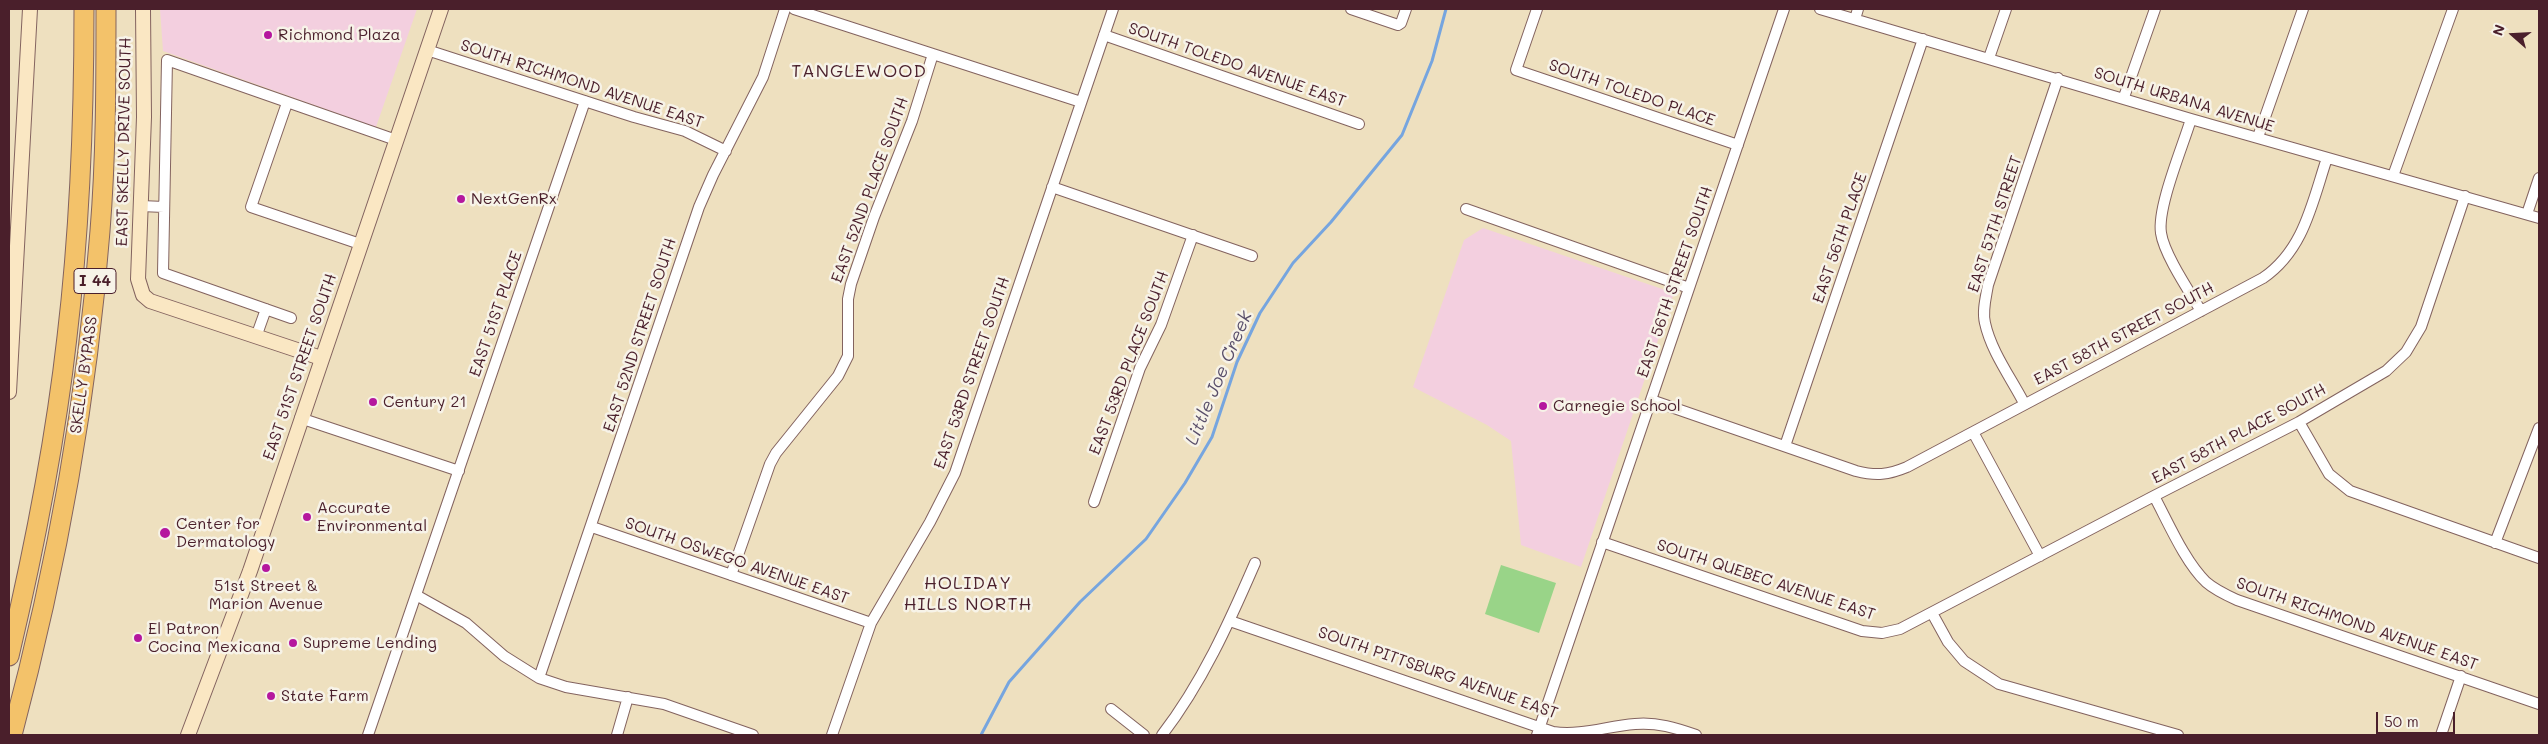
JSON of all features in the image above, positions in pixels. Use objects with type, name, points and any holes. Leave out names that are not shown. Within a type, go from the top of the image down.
[{"type":"highway","name":"SKELLY BYPASS","points":[[9,656],[39,519],[67,336],[80,182],[84,9]]},
{"type":"highway","name":"SKELLY BYPASS","points":[[14,731],[56,550],[83,390],[100,231],[104,154],[106,9]]},
{"type":"main road","points":[[9,392],[13,255],[30,9]]},
{"type":"main road","name":"EAST SKELLY DRIVE SOUTH","points":[[143,9],[141,206],[138,279],[143,295],[150,301],[256,337]]},
{"type":"main road","name":"EAST 51ST STREET SOUTH","points":[[188,735],[250,571],[300,418],[441,9]]},
{"type":"main road","points":[[256,337],[321,358]]},
{"type":"street","name":"EAST 52ND STREET SOUTH","points":[[540,678],[691,231],[712,175],[763,77],[785,9]]},
{"type":"street","points":[[794,9],[1081,102]]},
{"type":"street","name":"EAST 53RD STREET SOUTH","points":[[832,735],[871,623],[930,522],[955,473],[1113,9]]},
{"type":"street","points":[[1351,9],[1398,25],[1401,23],[1406,9]]},
{"type":"street","name":"SOUTH TOLEDO PLACE","points":[[1537,9],[1516,70],[1738,145]]},
{"type":"street","name":"EAST 56TH STREET SOUTH","points":[[1538,732],[1784,9]]},
{"type":"street","name":"SOUTH URBANA AVENUE","points":[[1820,9],[1857,14],[1923,39],[2124,97],[2191,119],[2539,218]]},
{"type":"street","points":[[1989,58],[2006,9]]},
{"type":"street","points":[[2124,97],[2155,9]]},
{"type":"street","points":[[2258,137],[2303,9]]},
{"type":"street","points":[[2393,176],[2421,93],[2453,9]]},
{"type":"street","name":"SOUTH TOLEDO AVENUE EAST","points":[[1104,34],[1359,124]]},
{"type":"street","name":"EAST 56TH PLACE","points":[[1785,446],[1923,39]]},
{"type":"street","name":"SOUTH RICHMOND AVENUE EAST","points":[[427,50],[585,101],[685,130],[726,150]]},
{"type":"street","name":"EAST 52ND PLACE SOUTH","points":[[731,575],[770,464],[838,376],[848,356],[848,299],[851,284],[874,217],[912,121],[933,54]]},
{"type":"street","points":[[291,318],[163,273],[166,60],[396,140]]},
{"type":"street","name":"EAST 57TH STREET","points":[[2024,403],[1990,337],[1985,322],[1984,308],[1988,285],[2058,78]]},
{"type":"street","name":"EAST 51ST PLACE","points":[[368,735],[585,101]]},
{"type":"street","points":[[287,103],[251,207],[360,244]]},
{"type":"street","points":[[2191,119],[2160,219],[2161,234],[2166,249],[2200,311]]},
{"type":"street","name":"EAST 58TH STREET SOUTH","points":[[1785,446],[1856,472],[1888,475],[1907,467],[2024,403],[2263,278],[2279,268],[2288,257],[2304,226],[2327,158]]},
{"type":"street","points":[[2527,214],[2539,178]]},
{"type":"street","points":[[1052,187],[1252,256]]},
{"type":"street","name":"EAST 58TH PLACE SOUTH","points":[[1932,613],[2299,422],[2386,371],[2406,352],[2421,327],[2465,196]]},
{"type":"street","points":[[141,206],[164,207]]},
{"type":"street","points":[[1466,209],[1689,288]]},
{"type":"street","name":"EAST 53RD PLACE SOUTH","points":[[1094,502],[1140,368],[1161,325],[1193,235]]},
{"type":"street","points":[[256,337],[266,310]]},
{"type":"street","points":[[1652,400],[1785,446]]},
{"type":"street","points":[[300,418],[459,471]]},
{"type":"street","points":[[2299,422],[2329,474],[2350,491],[2539,558]]},
{"type":"street","points":[[2495,543],[2539,428]]},
{"type":"street","points":[[1973,432],[2040,556]]},
{"type":"street","name":"SOUTH RICHMOND AVENUE EAST","points":[[2154,496],[2197,570],[2207,582],[2221,592],[2236,600],[2539,704]]},
{"type":"street","name":"SOUTH OSWEGO AVENUE EAST","points":[[592,527],[871,623]]},
{"type":"street","name":"SOUTH QUEBEC AVENUE EAST","points":[[1602,542],[1862,631],[1882,633],[1900,630],[1932,613]]},
{"type":"street","points":[[1162,735],[1185,703],[1230,621],[1255,563]]},
{"type":"street","points":[[416,595],[466,623],[504,656],[540,678],[566,687],[664,704],[753,735]]},
{"type":"street","points":[[1932,613],[1948,642],[1964,662],[1999,684],[2178,735]]},
{"type":"street","name":"SOUTH PITTSBURG AVENUE EAST","points":[[1230,621],[1538,732],[1569,734],[1635,724],[1652,724],[1670,726],[1696,735]]},
{"type":"street","points":[[2441,735],[2461,676]]},
{"type":"street","points":[[617,735],[628,697]]},
{"type":"street","points":[[1111,709],[1144,735]]},
{"type":"shaded area","points":[[160,9],[417,9],[376,127],[163,51]]},
{"type":"shaded area","name":"Carnegie School","points":[[1483,228],[1674,293],[1581,567],[1521,545],[1511,441],[1487,425],[1413,387],[1464,240]]},
{"type":"green space","points":[[1501,565],[1556,583],[1539,633],[1485,614]]},
{"type":"waterway","name":"Little Joe Creek","points":[[981,735],[1009,682],[1080,602],[1146,539],[1185,483],[1212,437],[1237,362],[1260,313],[1293,263],[1331,222],[1402,135],[1432,61],[1446,9]]},
{"type":"place","name":"Richmond Plaza","points":[[268,35]]},
{"type":"place","name":"NextGenRx","points":[[461,199]]},
{"type":"place","name":"Century 21","points":[[373,402]]},
{"type":"place","name":"Carnegie School","points":[[1543,406]]},
{"type":"place","name":"Accurate Environmental","points":[[307,517]]},
{"type":"place","name":"Center for Dermatology","points":[[165,533]]},
{"type":"place","name":"51st Street & Marion Avenue","points":[[266,568]]},
{"type":"place","name":"El Patron Cocina Mexicana","points":[[138,638]]},
{"type":"place","name":"Supreme Lending","points":[[293,643]]},
{"type":"place","name":"State Farm","points":[[271,696]]},
{"type":"district","name":"TANGLEWOOD","points":[[859,71]]},
{"type":"district","name":"HOLIDAY HILLS NORTH","points":[[968,593]]}]
